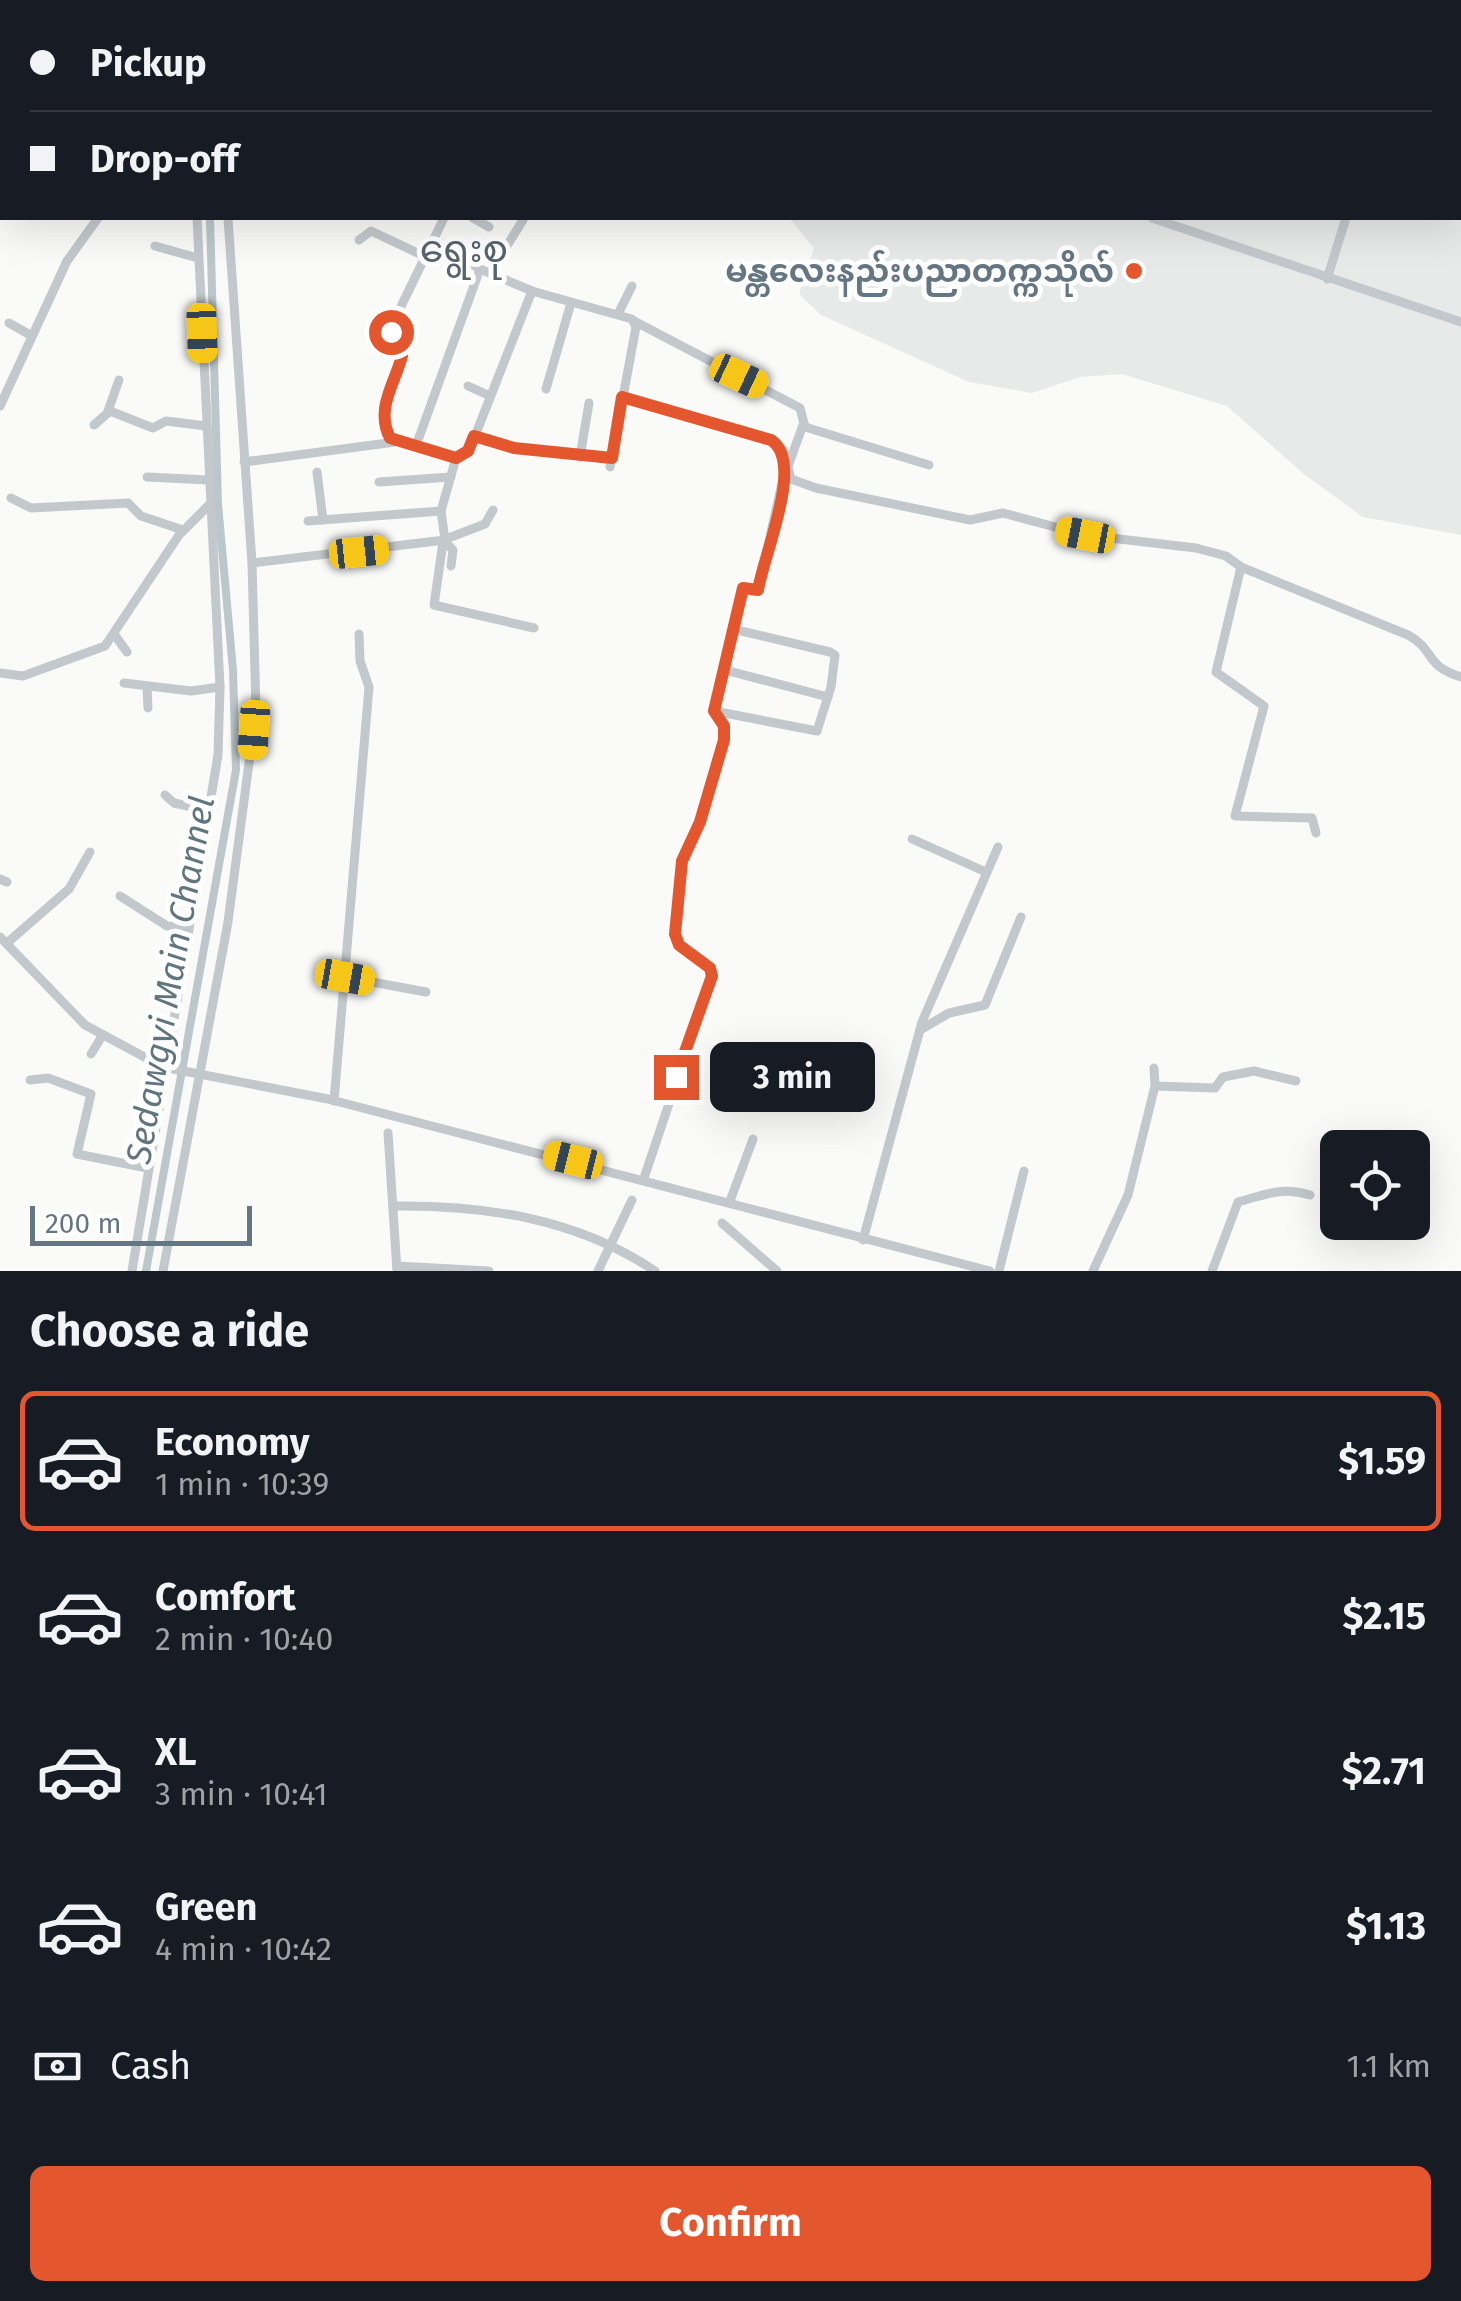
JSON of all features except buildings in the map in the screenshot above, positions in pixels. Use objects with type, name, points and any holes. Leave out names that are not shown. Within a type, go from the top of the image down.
[{"type":"street","points":[[0,406],[67,261],[97,220]]},
{"type":"street","points":[[132,1271],[218,754],[220,686],[197,220]]},
{"type":"street","points":[[163,1271],[197,1071],[228,922],[253,750],[252,562],[228,220]]},
{"type":"street","points":[[402,442],[390,438],[385,425],[385,403],[402,356],[391,339],[391,327],[422,255],[443,220]]},
{"type":"street","points":[[477,220],[490,227]]},
{"type":"street","points":[[417,443],[485,271],[523,220]]},
{"type":"street","points":[[1168,220],[1328,279],[1461,322]]},
{"type":"street","points":[[1328,279],[1345,220]]},
{"type":"street","points":[[359,240],[371,231],[422,255]]},
{"type":"street","points":[[432,240],[485,271],[532,291],[620,312],[800,408],[803,425],[758,590],[743,588],[714,711]]},
{"type":"street","points":[[155,246],[198,258]]},
{"type":"street","points":[[620,312],[632,286]]},
{"type":"street","points":[[532,291],[468,451],[456,458],[441,511],[444,541],[434,605],[534,628]]},
{"type":"street","points":[[546,389],[571,303]]},
{"type":"street","points":[[474,436],[514,448],[611,462],[634,321]]},
{"type":"street","points":[[9,323],[32,336]]},
{"type":"street","points":[[94,425],[108,411],[119,380]]},
{"type":"street","points":[[468,386],[488,396]]},
{"type":"street","points":[[622,397],[771,440],[784,451],[787,473],[794,481],[816,488],[977,521],[1002,514],[1085,535],[1220,553],[1241,566],[1408,635],[1420,642],[1436,668],[1461,677]]},
{"type":"street","points":[[580,457],[590,403]]},
{"type":"street","points":[[108,411],[153,428],[166,422],[206,426]]},
{"type":"street","points":[[803,425],[929,464]]},
{"type":"street","points":[[244,462],[402,442],[417,443],[456,458]]},
{"type":"street","points":[[317,472],[323,520]]},
{"type":"street","points":[[148,476],[208,480]]},
{"type":"street","points":[[378,482],[452,476]]},
{"type":"street","points":[[10,498],[30,508],[128,503],[141,516],[183,530]]},
{"type":"street","points":[[0,673],[34,673],[105,646],[183,530],[210,504]]},
{"type":"street","points":[[252,562],[444,541],[484,524],[492,510]]},
{"type":"street","points":[[308,521],[441,511]]},
{"type":"street","points":[[444,541],[454,550],[452,566]]},
{"type":"street","points":[[1241,566],[1216,672],[1264,706],[1235,816],[1312,818],[1316,833]]},
{"type":"street","points":[[714,711],[818,731],[828,696],[833,654],[738,630],[733,636]]},
{"type":"street","points":[[114,634],[126,652]]},
{"type":"street","points":[[334,1101],[369,687],[360,661],[359,634]]},
{"type":"street","points":[[726,670],[828,696]]},
{"type":"street","points":[[124,683],[147,688],[171,686],[194,692],[220,686]]},
{"type":"street","points":[[147,688],[148,708]]},
{"type":"street","points":[[644,1178],[712,976],[710,968],[679,945],[675,934],[682,861],[700,822],[724,740],[724,726],[714,711]]},
{"type":"street","points":[[165,795],[174,803],[209,811]]},
{"type":"street","points":[[912,840],[986,872]]},
{"type":"street","points":[[863,1240],[920,1030],[998,847]]},
{"type":"street","points":[[90,852],[68,888],[33,922],[3,940],[73,1015],[102,1036],[168,1066],[334,1101],[644,1178],[863,1240],[990,1271]]},
{"type":"street","points":[[120,896],[167,926],[188,928]]},
{"type":"street","points":[[920,1030],[949,1014],[985,1005],[1021,917]]},
{"type":"street","points":[[33,922],[40,933]]},
{"type":"street","points":[[345,977],[426,992]]},
{"type":"street","points":[[92,1054],[102,1036]]},
{"type":"street","points":[[1094,1271],[1128,1195],[1155,1086],[1154,1068]]},
{"type":"street","points":[[1155,1086],[1215,1088],[1223,1077],[1246,1072],[1296,1081]]},
{"type":"street","points":[[30,1080],[48,1078],[90,1094],[77,1154],[148,1168]]},
{"type":"street","points":[[388,1134],[397,1269],[489,1271]]},
{"type":"street","points":[[730,1201],[753,1138]]},
{"type":"street","points":[[999,1271],[1024,1171]]},
{"type":"street","points":[[1212,1271],[1238,1202],[1258,1200],[1274,1190],[1291,1189],[1310,1195]]},
{"type":"street","points":[[598,1271],[632,1200]]},
{"type":"street","points":[[392,1206],[481,1208],[524,1216],[599,1240],[655,1271]]},
{"type":"street","points":[[722,1223],[776,1271]]},
{"type":"shaded area","name":"မန္တလေးနည်းပညာတက္ကသိုလ်","points":[[791,220],[1461,220],[1461,535],[1363,517],[1305,475],[1227,406],[1122,374],[1080,377],[1032,393],[969,382],[821,315],[799,294],[814,248]]},
{"type":"waterway","name":"Sedawgyi Main Channel","points":[[146,1271],[236,770],[233,670],[218,504],[210,220]]},
{"type":"place","name":"မန္တလေးနည်းပညာတက္ကသိုလ်","points":[[1134,271]]},
{"type":"district","name":"ရွေးစု","points":[[464,249]]},
{"type":"route","points":[[391,332],[402,356],[385,403],[385,425],[390,438],[402,442],[417,443],[456,458],[468,451],[474,436],[514,448],[612,458],[622,397],[771,440],[784,451],[787,473],[764,553],[758,590],[743,588],[731,628],[733,636],[714,711],[726,731],[724,740],[700,822],[682,861],[675,934],[679,945],[710,968],[712,976],[676,1077]]}]
